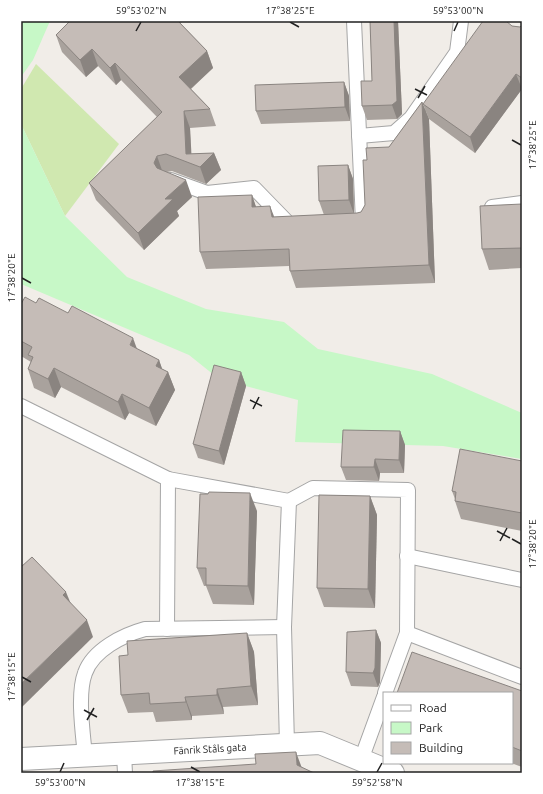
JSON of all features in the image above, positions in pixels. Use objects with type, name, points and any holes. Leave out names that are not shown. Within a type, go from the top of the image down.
[{"type":"street","name":"Fänrik Ståls gata","points":[[21,759],[85,756],[124,763],[287,745],[320,743],[393,773]]},
{"type":"lane","points":[[341,223],[363,222],[354,21]]},
{"type":"lane","points":[[359,136],[394,133],[411,118],[457,52],[461,21]]},
{"type":"lane","points":[[169,179],[207,193],[254,188],[289,224],[311,224]]},
{"type":"lane","points":[[492,207],[522,204]]},
{"type":"lane","points":[[21,406],[168,479],[289,501],[313,488],[408,490],[407,633],[385,692]]},
{"type":"lane","points":[[167,629],[168,479]]},
{"type":"lane","points":[[287,745],[284,626],[289,501]]},
{"type":"lane","points":[[407,556],[522,580]]},
{"type":"lane","points":[[85,756],[81,700],[85,673],[100,651],[128,634],[145,629],[284,626]]},
{"type":"lane","points":[[407,633],[522,677]]},
{"type":"lane","points":[[362,760],[383,700]]},
{"type":"green space","points":[[21,21],[50,21],[33,60],[21,77]]},
{"type":"green space","points":[[36,64],[119,144],[65,216],[21,124],[21,89]]},
{"type":"green space","points":[[21,124],[65,216],[127,277],[206,309],[284,322],[318,349],[432,374],[522,413],[522,459],[443,446],[295,442],[298,400],[219,379],[189,355],[21,284]]},
{"type":"building","points":[[70,21],[178,21],[207,51],[179,77],[210,109],[184,111],[186,154],[214,153],[200,167],[166,154],[157,156],[154,163],[157,168],[186,180],[165,199],[173,199],[138,233],[89,183],[162,112],[115,63],[110,68],[92,49],[80,60],[56,35]]},
{"type":"building","points":[[370,21],[394,21],[397,101],[392,105],[362,106],[361,81],[372,81]]},
{"type":"building","points":[[483,21],[506,21],[512,26],[520,27],[522,25],[522,78],[516,74],[470,137],[423,104]]},
{"type":"building","points":[[344,82],[345,107],[256,111],[255,85]]},
{"type":"building","points":[[422,102],[429,265],[290,271],[289,249],[200,252],[198,197],[252,195],[252,207],[270,206],[272,217],[361,212],[365,205],[363,160],[367,160],[366,148],[389,147]]},
{"type":"building","points":[[348,165],[349,200],[319,201],[318,166]]},
{"type":"building","points":[[522,204],[522,248],[482,249],[480,206]]},
{"type":"building","points":[[25,297],[36,303],[39,298],[68,313],[72,306],[133,338],[130,345],[159,360],[156,366],[168,372],[149,408],[122,394],[118,402],[54,368],[48,379],[28,369],[33,357],[28,355],[32,347],[21,341],[21,304]]},
{"type":"building","points":[[214,365],[241,372],[219,451],[193,444]]},
{"type":"building","points":[[343,430],[400,431],[399,460],[375,459],[374,467],[341,467]]},
{"type":"building","points":[[460,449],[522,461],[522,513],[455,501],[456,492],[452,491]]},
{"type":"building","points":[[209,492],[250,493],[248,586],[206,585],[206,568],[197,568],[200,494],[208,494]]},
{"type":"building","points":[[319,495],[370,496],[368,589],[317,588]]},
{"type":"building","points":[[32,557],[66,592],[63,595],[87,620],[21,684],[21,567]]},
{"type":"building","points":[[376,630],[375,668],[373,673],[346,672],[347,632]]},
{"type":"building","points":[[247,633],[251,686],[217,689],[217,695],[185,697],[186,702],[150,704],[149,693],[121,695],[119,656],[128,655],[127,641]]},
{"type":"building","points":[[412,652],[522,691],[522,751],[513,747],[513,692],[397,692]]},
{"type":"building","points":[[296,752],[297,765],[314,773],[153,773],[153,771],[256,764],[255,754]]}]
